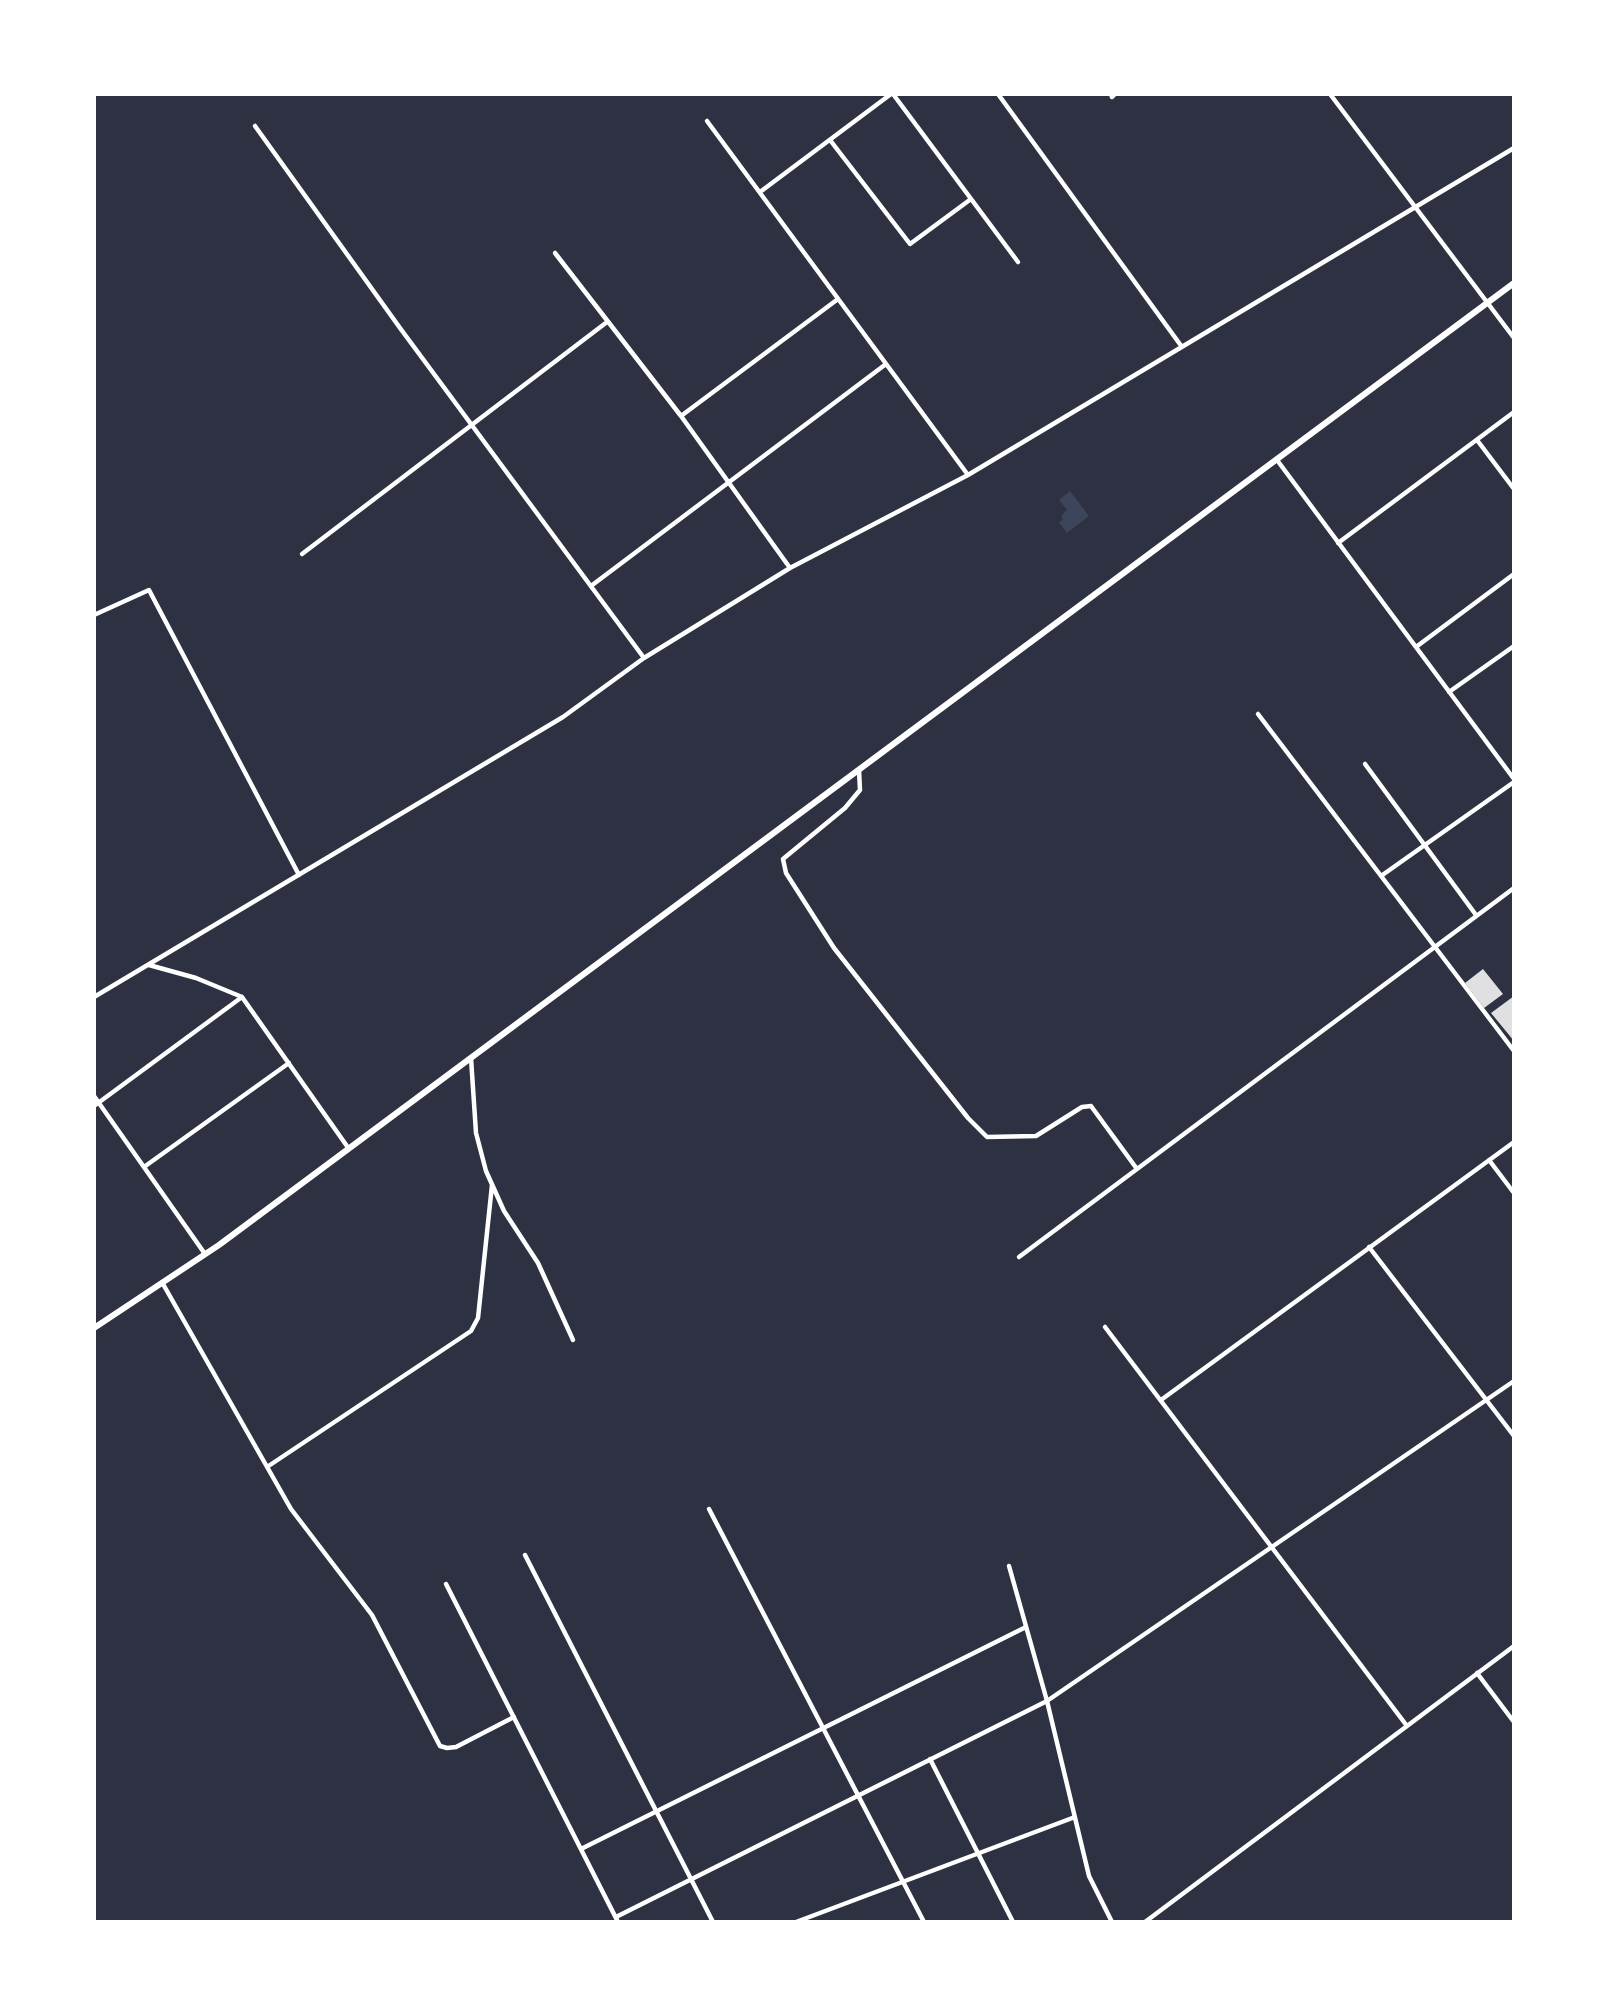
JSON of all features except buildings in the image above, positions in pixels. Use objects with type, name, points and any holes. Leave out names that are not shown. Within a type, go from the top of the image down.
[{"type":"main road","points":[[94,1328],[163,1284],[349,1149],[1514,283]]},
{"type":"street","points":[[760,192],[892,94],[1018,262]]},
{"type":"street","points":[[998,94],[1182,346]]},
{"type":"street","points":[[1330,94],[1514,338]]},
{"type":"street","points":[[707,121],[968,475]]},
{"type":"street","points":[[255,125],[644,658]]},
{"type":"street","points":[[830,140],[910,244],[971,199]]},
{"type":"street","points":[[94,997],[563,717],[644,658],[790,568],[968,475],[1514,148]]},
{"type":"street","points":[[555,253],[681,416],[790,568]]},
{"type":"street","points":[[681,416],[838,299]]},
{"type":"street","points":[[302,554],[607,322]]},
{"type":"street","points":[[591,586],[886,364]]},
{"type":"street","points":[[1338,543],[1514,412]]},
{"type":"street","points":[[1477,440],[1514,489]]},
{"type":"street","points":[[1276,460],[1514,780],[1381,876]]},
{"type":"street","points":[[1416,648],[1514,574]]},
{"type":"street","points":[[94,615],[149,590],[299,875]]},
{"type":"street","points":[[1449,692],[1514,646]]},
{"type":"street","points":[[1258,714],[1514,1051]]},
{"type":"street","points":[[1365,764],[1476,915]]},
{"type":"street","points":[[859,770],[860,790],[845,808],[783,859],[786,873],[834,948],[968,1118],[987,1138],[1036,1136],[1082,1107],[1091,1106],[1137,1169]]},
{"type":"street","points":[[1019,1257],[1514,888]]},
{"type":"street","points":[[149,965],[196,978],[243,997],[349,1149]]},
{"type":"street","points":[[97,1105],[243,997]]},
{"type":"street","points":[[471,1058],[476,1133],[486,1171],[504,1211],[538,1263],[573,1340]]},
{"type":"street","points":[[144,1167],[289,1063]]},
{"type":"street","points":[[94,1096],[97,1105],[205,1254]]},
{"type":"street","points":[[1161,1400],[1514,1142]]},
{"type":"street","points":[[1489,1160],[1514,1193]]},
{"type":"street","points":[[267,1467],[471,1331],[478,1318],[492,1185]]},
{"type":"street","points":[[1369,1247],[1514,1436]]},
{"type":"street","points":[[163,1284],[291,1509],[372,1615],[440,1746],[456,1746],[514,1717]]},
{"type":"street","points":[[1105,1327],[1407,1726]]},
{"type":"street","points":[[446,1584],[617,1919],[691,1879],[1047,1701],[1514,1381]]},
{"type":"street","points":[[709,1509],[924,1922]]},
{"type":"street","points":[[525,1555],[713,1922]]},
{"type":"street","points":[[1009,1566],[1047,1701],[1089,1876],[1112,1922]]},
{"type":"street","points":[[581,1849],[1026,1628]]},
{"type":"street","points":[[1145,1922],[1514,1646]]},
{"type":"street","points":[[1477,1674],[1514,1721]]},
{"type":"street","points":[[930,1759],[1013,1922]]},
{"type":"street","points":[[796,1922],[1075,1817]]},
{"type":"shaded area","points":[[1070,491],[1089,516],[1067,533],[1059,523],[1067,510],[1059,500]]}]
